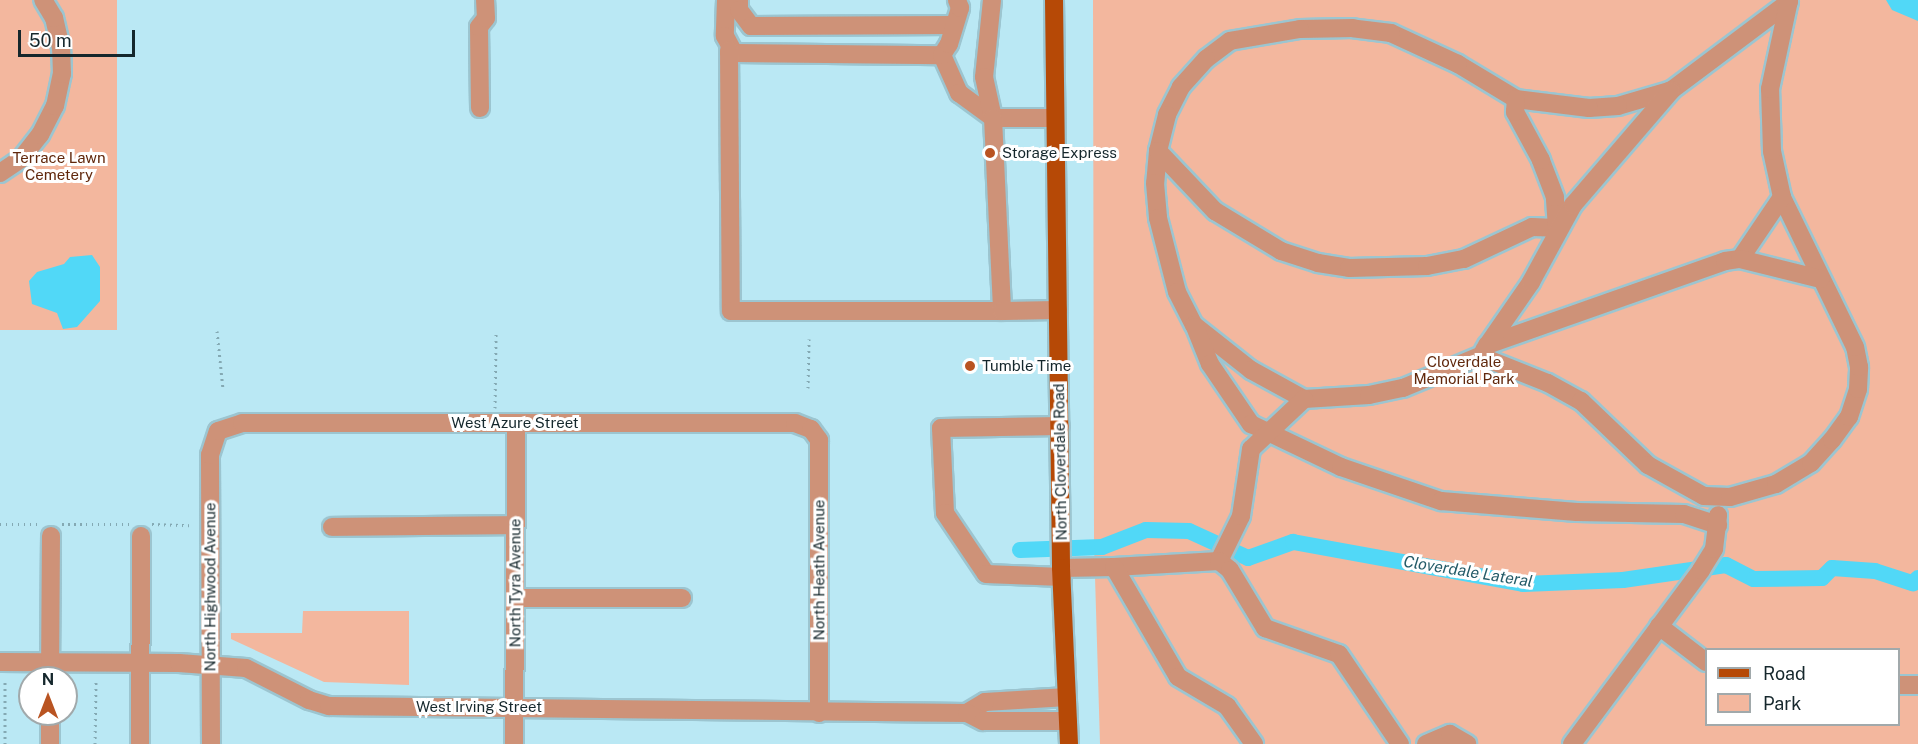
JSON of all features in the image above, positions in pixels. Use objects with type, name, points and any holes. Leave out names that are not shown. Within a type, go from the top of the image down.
[{"type":"main road","name":"North Cloverdale Road","points":[[1054,0],[1053,118],[1061,573],[1069,744]]},
{"type":"street","points":[[0,173],[21,159],[40,135],[55,106],[62,74],[61,48],[54,18],[43,0]]},
{"type":"street","points":[[480,108],[479,27],[486,18],[485,0]]},
{"type":"street","points":[[726,0],[725,36],[729,50],[731,311],[1058,310]]},
{"type":"street","points":[[739,0],[738,10],[751,26],[954,25]]},
{"type":"street","points":[[957,0],[960,8],[942,55],[959,93],[993,118],[1053,118]]},
{"type":"street","points":[[992,0],[984,77],[993,118],[1002,311]]},
{"type":"street","points":[[1484,351],[1531,282],[1557,228],[1608,160],[1672,90],[1789,1]]},
{"type":"street","points":[[1484,351],[1581,401],[1648,465],[1685,487],[1719,498],[1776,484],[1811,463],[1849,417],[1858,389],[1859,367],[1855,347],[1782,197],[1772,151],[1770,88],[1789,1]]},
{"type":"street","points":[[808,26],[809,53]]},
{"type":"street","points":[[1672,90],[1618,106],[1590,108],[1516,99],[1458,64],[1391,33],[1353,28],[1259,33],[1230,41],[1206,59],[1181,87],[1167,115],[1158,151],[1155,183],[1165,257],[1176,292],[1194,325],[1210,364],[1251,424],[1341,467],[1441,501],[1577,512],[1684,514],[1718,525]]},
{"type":"street","points":[[729,50],[942,55]]},
{"type":"street","points":[[1516,99],[1515,112],[1541,160],[1555,197],[1557,228]]},
{"type":"street","points":[[1158,151],[1215,211],[1244,232],[1318,263],[1349,268],[1427,266],[1464,259],[1532,227],[1557,228]]},
{"type":"street","points":[[1194,325],[1251,370],[1304,399],[1369,395],[1403,388],[1484,351],[1740,259],[1771,219],[1782,197]]},
{"type":"street","points":[[1740,259],[1821,279]]},
{"type":"street","points":[[1219,561],[1241,516],[1251,449],[1304,399]]},
{"type":"street","name":"West Azure Street","points":[[218,432],[243,423],[795,423],[811,429]]},
{"type":"street","name":"North Tyra Avenue","points":[[514,744],[516,423]]},
{"type":"street","points":[[1060,426],[941,428],[945,513],[986,574],[1061,573],[1114,567],[1219,561],[1230,570],[1265,628],[1339,654],[1400,744]]},
{"type":"street","name":"North Heath Avenue","points":[[811,429],[819,440],[819,713]]},
{"type":"street","name":"North Highwood Avenue","points":[[211,744],[210,455],[218,432]]},
{"type":"street","points":[[1572,744],[1714,549],[1719,498]]},
{"type":"street","points":[[332,527],[515,525]]},
{"type":"street","points":[[50,666],[51,536]]},
{"type":"street","points":[[140,744],[141,536]]},
{"type":"street","points":[[1114,567],[1178,677],[1227,706],[1254,744]]},
{"type":"street","points":[[515,598],[682,598]]},
{"type":"street","points":[[1659,626],[1705,660]]},
{"type":"street","name":"West Irving Street","points":[[0,662],[25,666]]},
{"type":"street","name":"West Irving Street","points":[[78,668],[140,663],[210,664],[246,668],[309,700],[329,706],[967,713],[984,721],[1068,721]]},
{"type":"street","points":[[1900,685],[1918,685]]},
{"type":"street","name":"West Irving Street","points":[[967,713],[985,702],[1067,698]]},
{"type":"street","points":[[50,726],[50,744]]},
{"type":"street","points":[[1426,744],[1441,735],[1450,734],[1467,744]]},
{"type":"path","points":[[217,331],[223,389]]},
{"type":"path","points":[[495,411],[496,332]]},
{"type":"path","points":[[808,388],[809,339]]},
{"type":"path","points":[[0,524],[189,525]]},
{"type":"path","points":[[5,682],[5,744]]},
{"type":"path","points":[[95,744],[96,682]]},
{"type":"green space","name":"Terrace Lawn Cemetery","points":[[0,0],[117,0],[117,330],[0,330]]},
{"type":"green space","name":"Cloverdale Memorial Park","points":[[1093,0],[1918,0],[1918,744],[1100,744],[1094,543]]},
{"type":"green space","points":[[303,611],[409,611],[409,685],[324,682],[231,639],[231,633],[302,633]]},
{"type":"water","points":[[1886,0],[1918,0],[1918,21],[1892,10]]},
{"type":"water","points":[[92,255],[100,267],[100,301],[77,327],[63,329],[57,313],[32,304],[29,281],[37,272],[64,264],[70,257]]},
{"type":"waterway","name":"Cloverdale Lateral","points":[[1020,550],[1102,547],[1146,530],[1189,531],[1248,558],[1293,542],[1523,584],[1623,580],[1726,565],[1754,579],[1822,578],[1832,568],[1875,571],[1913,583],[1918,578]]},
{"type":"place","name":"Storage Express","points":[[990,153]]},
{"type":"place","name":"Tumble Time","points":[[970,366]]}]
